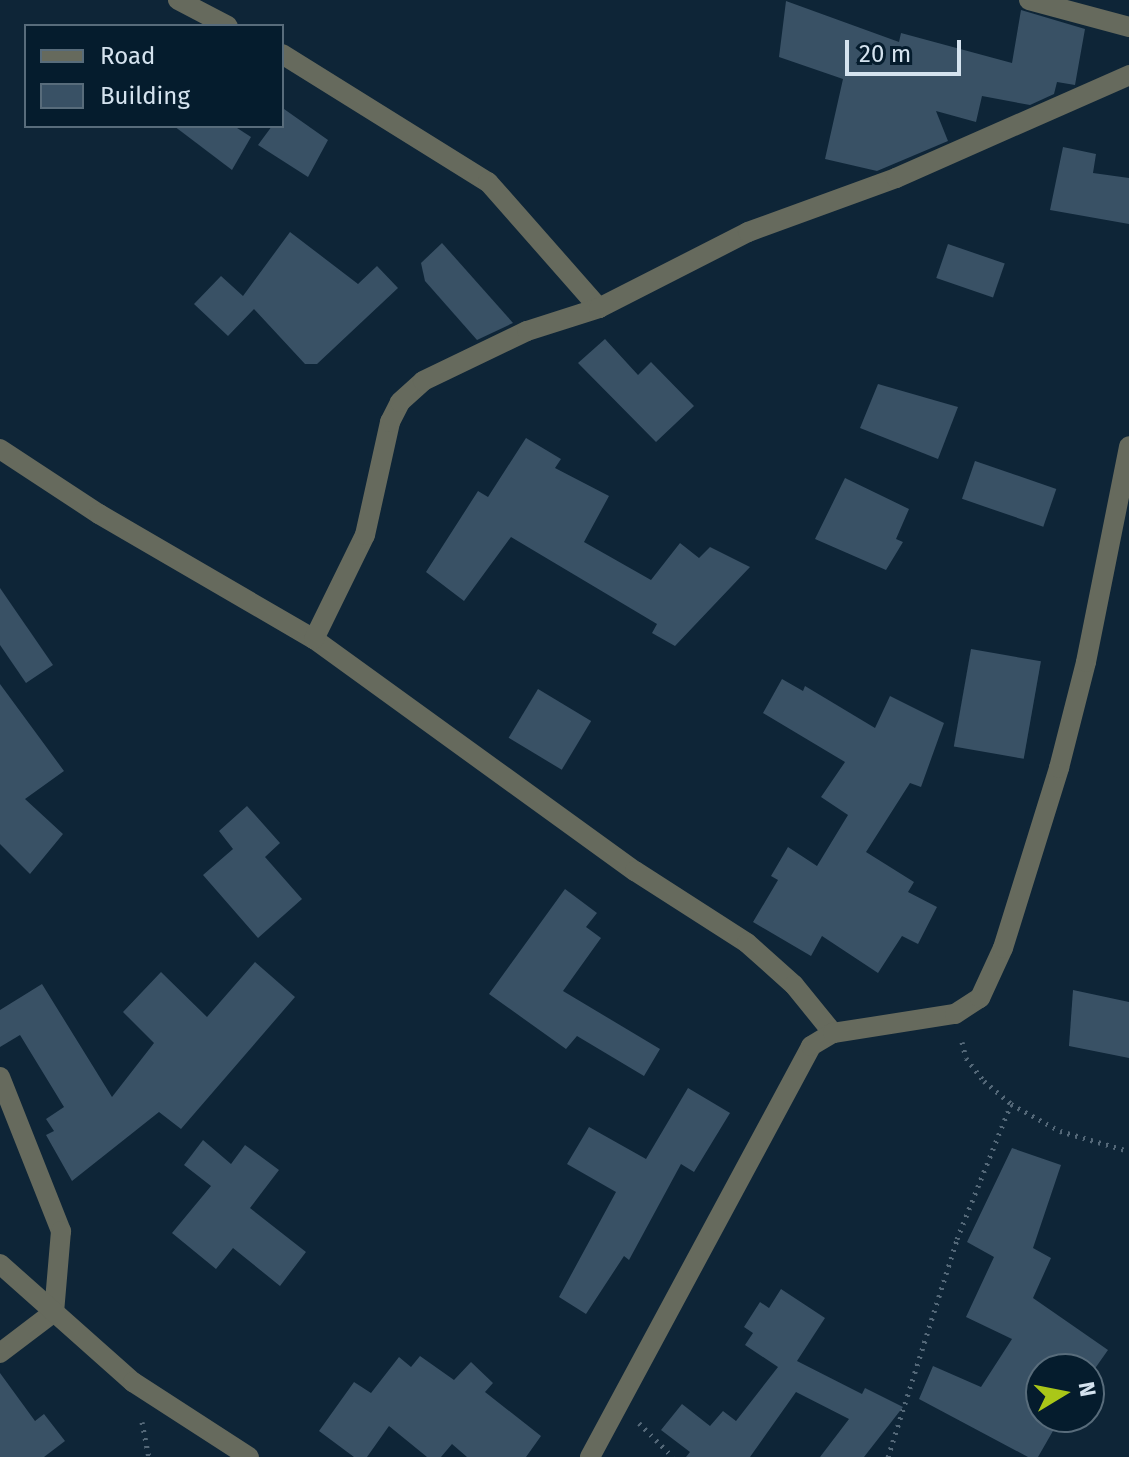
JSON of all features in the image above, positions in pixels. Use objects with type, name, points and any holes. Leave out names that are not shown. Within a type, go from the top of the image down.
[{"type":"street","points":[[178,0],[224,24]]},
{"type":"street","points":[[1029,0],[1129,27]]},
{"type":"street","points":[[284,55],[488,182],[599,308]]},
{"type":"street","points":[[314,639],[365,535],[390,422],[400,402],[423,381],[527,331],[599,308],[748,232],[909,173],[1129,75]]},
{"type":"street","points":[[590,1457],[811,1046],[833,1033],[955,1014],[980,998],[1003,948],[1082,677],[1121,518],[1129,446]]},
{"type":"street","points":[[0,449],[99,514],[314,639],[635,871],[747,943],[794,985],[833,1033]]},
{"type":"street","points":[[0,1077],[61,1231],[54,1312],[0,1353]]},
{"type":"street","points":[[0,1264],[133,1382],[249,1457]]},
{"type":"path","points":[[955,1014],[966,1058],[1011,1104],[1060,1131],[1129,1151]]},
{"type":"path","points":[[888,1457],[957,1239],[1011,1104]]},
{"type":"path","points":[[619,1402],[673,1457]]},
{"type":"building","points":[[786,1],[899,42],[901,33],[1012,63],[1021,10],[1085,29],[1075,85],[1057,82],[1054,94],[1030,105],[982,96],[976,122],[936,111],[948,141],[877,171],[825,159],[843,79],[779,57]]},
{"type":"building","points":[[284,109],[328,140],[308,177],[258,145],[271,128],[284,128]]},
{"type":"building","points":[[177,128],[237,128],[251,137],[232,170]]},
{"type":"building","points":[[1063,147],[1096,154],[1093,173],[1129,178],[1129,224],[1050,210]]},
{"type":"building","points":[[290,232],[358,284],[377,266],[398,288],[317,364],[305,364],[254,309],[228,336],[194,304],[221,276],[243,296]]},
{"type":"building","points":[[442,243],[513,323],[477,340],[425,281],[421,263]]},
{"type":"building","points":[[948,244],[1005,264],[993,298],[936,278]]},
{"type":"building","points":[[605,339],[638,375],[651,362],[694,406],[656,442],[578,363]]},
{"type":"building","points":[[878,384],[958,407],[938,459],[860,428]]},
{"type":"building","points":[[526,438],[561,459],[555,468],[609,496],[584,542],[651,580],[680,543],[699,558],[710,547],[750,567],[675,646],[652,633],[657,624],[511,537],[464,601],[426,572],[478,491],[488,497]]},
{"type":"building","points":[[975,461],[1056,489],[1043,527],[962,499]]},
{"type":"building","points":[[845,478],[909,509],[896,539],[903,542],[886,570],[815,539]]},
{"type":"building","points":[[0,588],[53,665],[26,683],[0,645]]},
{"type":"building","points":[[971,649],[1041,661],[1024,759],[954,746]]},
{"type":"building","points":[[782,679],[803,691],[805,686],[875,728],[890,696],[944,723],[921,787],[910,783],[866,852],[914,882],[908,892],[937,907],[918,944],[902,936],[878,973],[822,936],[811,956],[753,922],[778,880],[771,876],[788,847],[817,866],[848,815],[821,797],[845,762],[763,713]]},
{"type":"building","points":[[0,684],[64,771],[25,799],[63,834],[30,874],[0,844]]},
{"type":"building","points":[[538,689],[591,721],[562,770],[509,738]]},
{"type":"building","points":[[247,806],[280,843],[265,857],[302,899],[258,938],[203,875],[233,849],[219,831]]},
{"type":"building","points":[[565,889],[597,913],[586,927],[601,938],[563,991],[660,1049],[644,1076],[577,1036],[566,1049],[489,994]]},
{"type":"building","points":[[255,962],[295,997],[181,1129],[159,1112],[72,1181],[46,1135],[54,1131],[46,1119],[64,1107],[20,1035],[0,1047],[0,1010],[42,984],[112,1097],[154,1043],[123,1012],[161,972],[207,1017]]},
{"type":"building","points":[[1073,990],[1129,1002],[1129,1058],[1069,1046]]},
{"type":"building","points":[[688,1088],[730,1113],[694,1172],[681,1164],[629,1260],[624,1256],[586,1314],[559,1297],[616,1192],[567,1164],[589,1127],[646,1159]]},
{"type":"building","points":[[203,1140],[231,1164],[245,1145],[279,1170],[250,1208],[306,1252],[280,1286],[233,1248],[216,1269],[172,1233],[211,1186],[184,1165]]},
{"type":"building","points":[[1012,1148],[1061,1165],[1033,1248],[1051,1258],[1033,1298],[1108,1350],[1105,1354],[1025,1353],[1025,1433],[1052,1433],[1038,1457],[1028,1457],[919,1399],[933,1366],[981,1387],[1012,1339],[966,1317],[994,1257],[967,1242]]},
{"type":"building","points":[[781,1289],[825,1318],[797,1361],[862,1394],[865,1388],[903,1407],[864,1457],[820,1457],[849,1419],[796,1392],[750,1457],[686,1457],[690,1452],[661,1430],[682,1404],[710,1426],[723,1411],[736,1421],[778,1367],[745,1345],[753,1333],[744,1327],[760,1302],[769,1308]]},
{"type":"building","points":[[420,1356],[454,1380],[471,1362],[493,1383],[485,1392],[541,1436],[526,1457],[467,1457],[452,1444],[441,1457],[427,1457],[389,1426],[367,1457],[354,1457],[319,1431],[354,1382],[371,1393],[399,1357],[411,1367]]},
{"type":"building","points":[[0,1373],[35,1421],[44,1414],[65,1441],[44,1457],[0,1457]]}]
